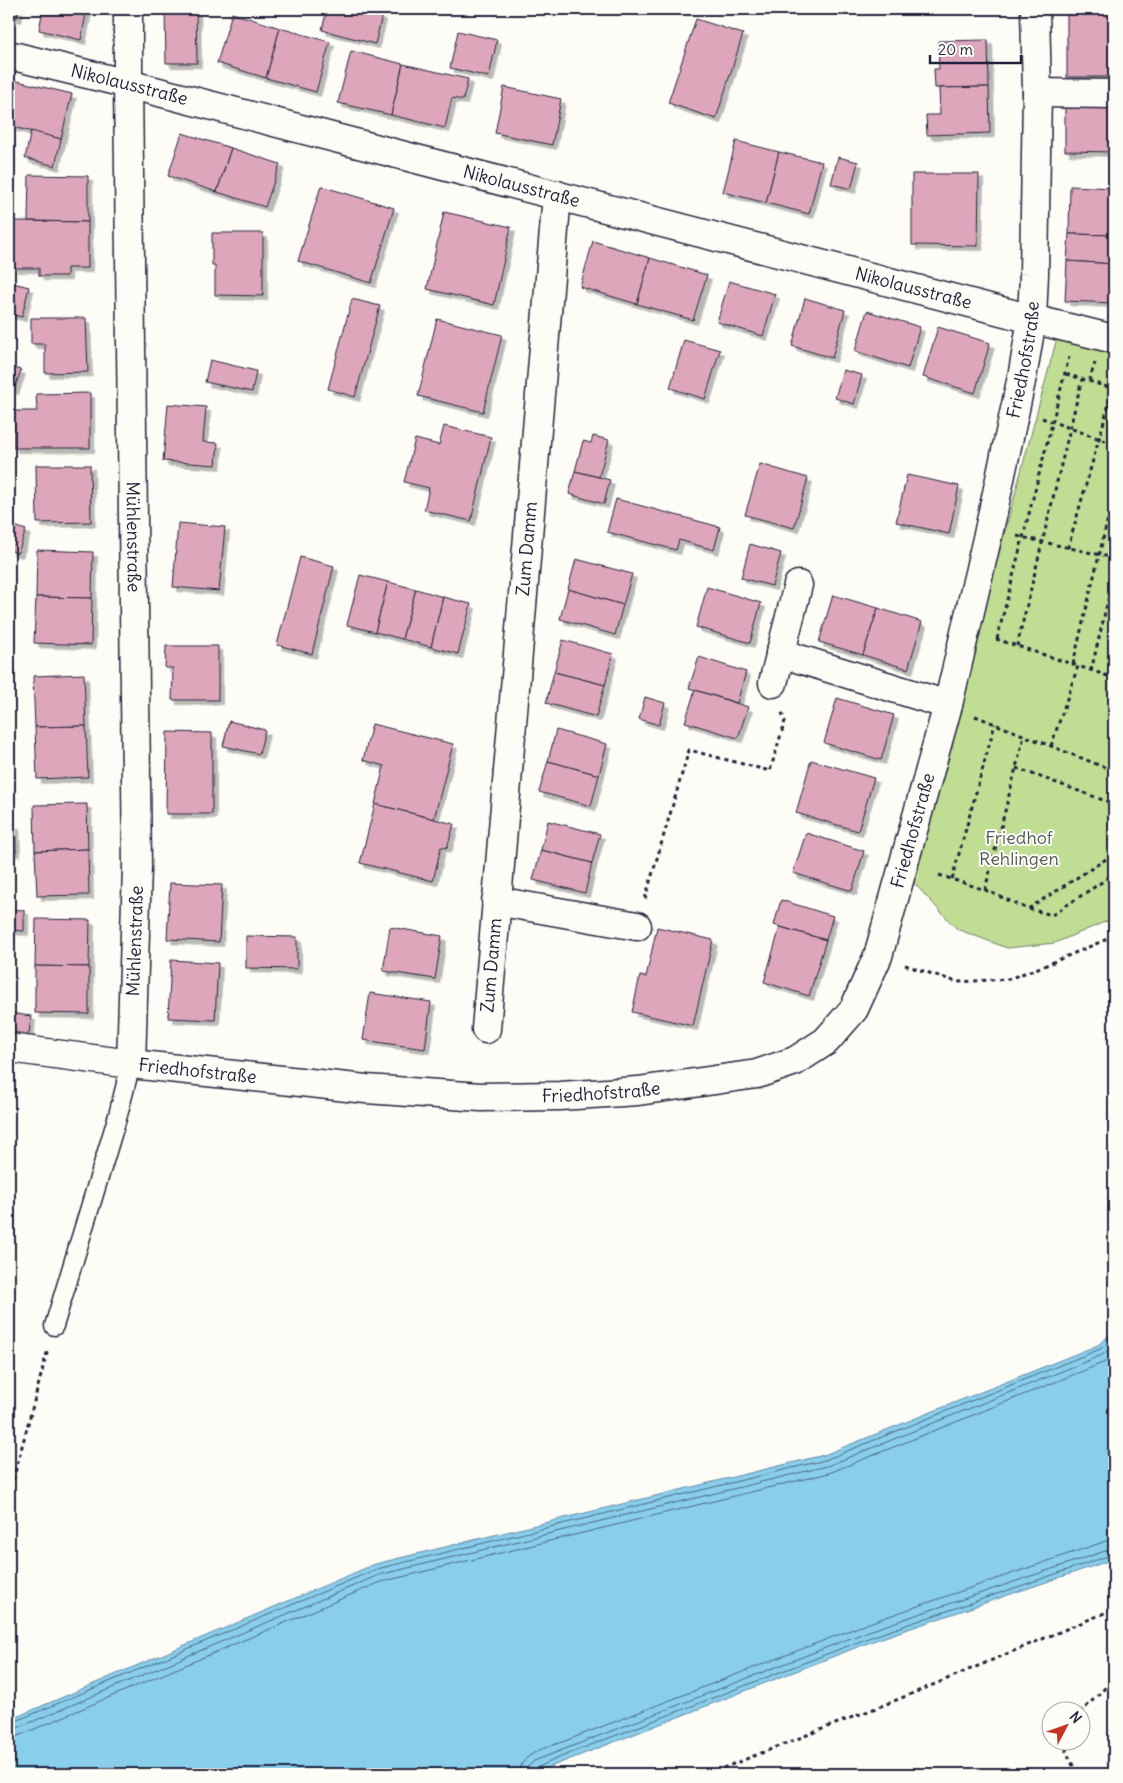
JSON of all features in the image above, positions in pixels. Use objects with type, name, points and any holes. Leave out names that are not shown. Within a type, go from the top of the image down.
[{"type":"street","name":"Mühlenstraße","points":[[128,9],[138,867],[131,1064]]},
{"type":"street","name":"Friedhofstraße","points":[[9,1048],[131,1064],[366,1089],[481,1097],[560,1096],[648,1090],[756,1074],[795,1061],[826,1041],[854,1010],[878,956],[948,705],[1024,372],[1032,319],[1034,274],[1037,93],[1035,9]]},
{"type":"street","name":"Nikolausstraße","points":[[9,55],[128,84],[1114,339]]},
{"type":"street","points":[[1037,93],[1114,94]]},
{"type":"street","name":"Zum Damm","points":[[486,1029],[557,195]]},
{"type":"street","points":[[773,683],[798,585]]},
{"type":"street","points":[[780,653],[948,705]]},
{"type":"street","name":"Zum Damm","points":[[496,901],[637,926]]},
{"type":"lane","points":[[54,1326],[118,1115],[131,1064]]},
{"type":"path","points":[[997,639],[1066,374],[1071,348]]},
{"type":"path","points":[[1089,381],[1095,362]]},
{"type":"path","points":[[1066,374],[1114,388],[1098,438],[1068,548]]},
{"type":"path","points":[[1017,646],[1082,379]]},
{"type":"path","points":[[1036,416],[1114,444]]},
{"type":"path","points":[[1073,664],[1114,493]]},
{"type":"path","points":[[989,530],[1114,558]]},
{"type":"path","points":[[1091,670],[1114,576]]},
{"type":"path","points":[[987,636],[1114,678]]},
{"type":"path","points":[[1051,746],[1078,666]]},
{"type":"path","points":[[637,926],[689,750],[770,771],[785,721],[773,683]]},
{"type":"path","points":[[948,705],[1114,771]]},
{"type":"path","points":[[952,879],[995,724]]},
{"type":"path","points":[[985,890],[1024,736]]},
{"type":"path","points":[[1016,768],[1114,804]]},
{"type":"path","points":[[1028,908],[1114,854]]},
{"type":"path","points":[[939,875],[1052,915],[1114,874]]},
{"type":"path","points":[[878,956],[957,982],[1008,979],[1049,964],[1114,936]]},
{"type":"path","points":[[9,1495],[54,1326]]},
{"type":"path","points":[[708,1774],[909,1695],[1114,1610]]},
{"type":"path","points":[[1090,1703],[1114,1679]]},
{"type":"path","points":[[1066,1750],[1077,1774]]},
{"type":"green space","name":"Friedhof Rehlingen","points":[[1057,338],[1114,351],[1114,918],[1055,943],[1007,948],[957,929],[911,880]]},
{"type":"water","points":[[1114,1331],[1114,1559],[873,1641],[532,1774],[9,1774],[9,1720],[375,1564],[824,1455],[1098,1345]]},
{"type":"building","points":[[9,9],[19,9],[17,18],[9,16]]},
{"type":"building","points":[[43,9],[87,9],[81,40],[39,30]]},
{"type":"building","points":[[196,9],[197,63],[166,63],[165,10]]},
{"type":"building","points":[[327,9],[356,9],[382,16],[375,44],[322,30]]},
{"type":"building","points":[[1067,9],[1114,9],[1114,77],[1067,77]]},
{"type":"building","points":[[232,13],[280,28],[266,78],[217,63]]},
{"type":"building","points":[[696,19],[743,34],[716,119],[668,103]]},
{"type":"building","points":[[280,28],[330,42],[316,92],[266,78]]},
{"type":"building","points":[[458,31],[497,40],[489,77],[450,68]]},
{"type":"building","points":[[988,40],[989,87],[935,88],[934,69],[939,69],[938,41]]},
{"type":"building","points":[[351,51],[403,64],[391,115],[338,103]]},
{"type":"building","points":[[403,64],[468,79],[463,100],[452,98],[445,128],[391,115]]},
{"type":"building","points":[[9,79],[72,94],[61,139],[9,126]]},
{"type":"building","points":[[504,87],[561,99],[552,145],[495,133]]},
{"type":"building","points":[[989,87],[990,133],[927,135],[926,115],[940,115],[939,88]]},
{"type":"building","points":[[1065,107],[1114,108],[1114,152],[1065,151]]},
{"type":"building","points":[[31,131],[61,139],[55,166],[25,158]]},
{"type":"building","points":[[182,133],[231,148],[217,192],[168,176]]},
{"type":"building","points":[[736,141],[779,152],[766,203],[723,192]]},
{"type":"building","points":[[231,148],[280,164],[265,207],[217,192]]},
{"type":"building","points":[[779,152],[822,162],[809,214],[766,203]]},
{"type":"building","points":[[838,157],[858,162],[851,189],[831,184]]},
{"type":"building","points":[[912,174],[979,174],[978,246],[912,245]]},
{"type":"building","points":[[29,175],[88,176],[88,222],[28,221]]},
{"type":"building","points":[[321,186],[394,208],[371,283],[298,261]]},
{"type":"building","points":[[1070,186],[1114,188],[1114,235],[1069,234]]},
{"type":"building","points":[[444,212],[511,227],[494,305],[427,289]]},
{"type":"building","points":[[13,221],[88,222],[88,268],[67,268],[67,276],[39,276],[39,268],[13,268]]},
{"type":"building","points":[[212,233],[263,233],[263,296],[215,295],[215,265],[212,265]]},
{"type":"building","points":[[1069,234],[1114,235],[1114,264],[1067,261]]},
{"type":"building","points":[[593,241],[650,258],[637,304],[580,287]]},
{"type":"building","points":[[650,258],[707,275],[693,320],[637,304]]},
{"type":"building","points":[[1067,261],[1114,264],[1114,303],[1065,301]]},
{"type":"building","points":[[729,281],[775,294],[763,336],[717,322]]},
{"type":"building","points":[[9,282],[29,287],[22,317],[9,314]]},
{"type":"building","points":[[805,298],[845,310],[832,358],[792,346]]},
{"type":"building","points":[[352,299],[380,306],[355,397],[328,389]]},
{"type":"building","points":[[867,311],[920,327],[908,368],[855,351]]},
{"type":"building","points":[[31,318],[86,318],[88,372],[45,373],[45,344],[31,344]]},
{"type":"building","points":[[437,319],[502,335],[483,412],[418,396]]},
{"type":"building","points":[[938,327],[990,343],[975,393],[923,377]]},
{"type":"building","points":[[684,340],[720,350],[705,399],[670,388]]},
{"type":"building","points":[[210,360],[256,371],[252,392],[205,382]]},
{"type":"building","points":[[9,367],[21,370],[14,390],[9,389]]},
{"type":"building","points":[[843,370],[862,375],[854,404],[835,398]]},
{"type":"building","points":[[90,393],[90,448],[13,448],[13,411],[37,411],[36,394]]},
{"type":"building","points":[[168,404],[206,407],[203,442],[218,443],[216,465],[163,461]]},
{"type":"building","points":[[444,426],[491,437],[471,521],[424,510],[429,488],[404,482],[415,439],[439,445]]},
{"type":"building","points":[[593,436],[609,440],[599,477],[575,471],[583,441],[591,443]]},
{"type":"building","points":[[760,464],[808,478],[794,528],[745,515]]},
{"type":"building","points":[[36,465],[90,465],[91,522],[37,523]]},
{"type":"building","points":[[575,471],[610,480],[604,504],[569,494]]},
{"type":"building","points":[[907,475],[959,486],[949,534],[896,522]]},
{"type":"building","points":[[616,499],[720,527],[714,550],[679,540],[676,550],[607,532]]},
{"type":"building","points":[[178,523],[225,527],[219,591],[173,587]]},
{"type":"building","points":[[9,524],[26,530],[18,553],[9,550]]},
{"type":"building","points":[[750,544],[781,553],[772,586],[741,578]]},
{"type":"building","points":[[37,550],[93,552],[92,598],[36,597]]},
{"type":"building","points":[[300,557],[334,566],[312,654],[277,645]]},
{"type":"building","points":[[576,559],[632,574],[623,605],[568,589]]},
{"type":"building","points":[[360,575],[388,582],[375,632],[347,625]]},
{"type":"building","points":[[388,582],[416,589],[402,639],[375,632]]},
{"type":"building","points":[[707,587],[761,603],[750,643],[696,627]]},
{"type":"building","points":[[416,589],[443,597],[431,647],[402,639]]},
{"type":"building","points":[[568,589],[623,605],[615,635],[560,619]]},
{"type":"building","points":[[833,595],[878,608],[863,655],[819,642]]},
{"type":"building","points":[[36,597],[92,598],[91,645],[34,643]]},
{"type":"building","points":[[443,597],[471,604],[458,654],[431,647]]},
{"type":"building","points":[[878,608],[922,622],[908,669],[863,655]]},
{"type":"building","points":[[563,640],[613,654],[605,685],[554,672]]},
{"type":"building","points":[[166,646],[218,646],[218,700],[172,700],[173,668],[165,668]]},
{"type":"building","points":[[699,657],[746,672],[737,703],[689,688]]},
{"type":"building","points":[[554,672],[605,685],[596,717],[546,703]]},
{"type":"building","points":[[84,674],[86,726],[35,727],[33,676]]},
{"type":"building","points":[[695,690],[748,707],[738,738],[685,722]]},
{"type":"building","points":[[645,697],[665,703],[659,725],[639,719]]},
{"type":"building","points":[[837,698],[894,715],[881,760],[824,743]]},
{"type":"building","points":[[229,721],[265,730],[259,754],[223,746]]},
{"type":"building","points":[[372,724],[453,744],[434,819],[375,804],[384,766],[363,760]]},
{"type":"building","points":[[86,726],[88,777],[37,779],[35,727]]},
{"type":"building","points":[[556,730],[607,744],[599,775],[548,761]]},
{"type":"building","points":[[167,732],[212,733],[212,814],[166,814]]},
{"type":"building","points":[[811,760],[874,778],[858,831],[796,813]]},
{"type":"building","points":[[548,761],[599,775],[591,806],[539,792]]},
{"type":"building","points":[[87,804],[88,849],[35,851],[34,805]]},
{"type":"building","points":[[375,804],[454,824],[447,848],[441,847],[433,881],[360,863]]},
{"type":"building","points":[[548,821],[600,834],[592,863],[541,850]]},
{"type":"building","points":[[9,824],[15,824],[16,852],[9,852]]},
{"type":"building","points":[[806,833],[864,851],[852,891],[793,873]]},
{"type":"building","points":[[88,849],[89,895],[37,896],[35,851]]},
{"type":"building","points":[[541,850],[592,863],[585,893],[533,880]]},
{"type":"building","points":[[170,883],[222,885],[219,942],[167,939]]},
{"type":"building","points":[[781,900],[833,916],[826,940],[774,925]]},
{"type":"building","points":[[9,909],[24,910],[24,931],[9,930]]},
{"type":"building","points":[[36,919],[90,920],[89,967],[35,966]]},
{"type":"building","points":[[390,927],[442,936],[435,979],[383,971]]},
{"type":"building","points":[[657,927],[713,940],[693,1026],[632,1012],[640,976],[646,977]]},
{"type":"building","points":[[780,927],[826,940],[809,996],[764,982]]},
{"type":"building","points":[[246,936],[297,937],[297,969],[246,968]]},
{"type":"building","points":[[171,960],[218,963],[215,1020],[168,1018]]},
{"type":"building","points":[[35,966],[89,967],[89,1014],[35,1013]]},
{"type":"building","points":[[370,993],[431,1002],[425,1049],[363,1040]]},
{"type":"building","points":[[9,1013],[31,1016],[29,1034],[9,1032]]}]
